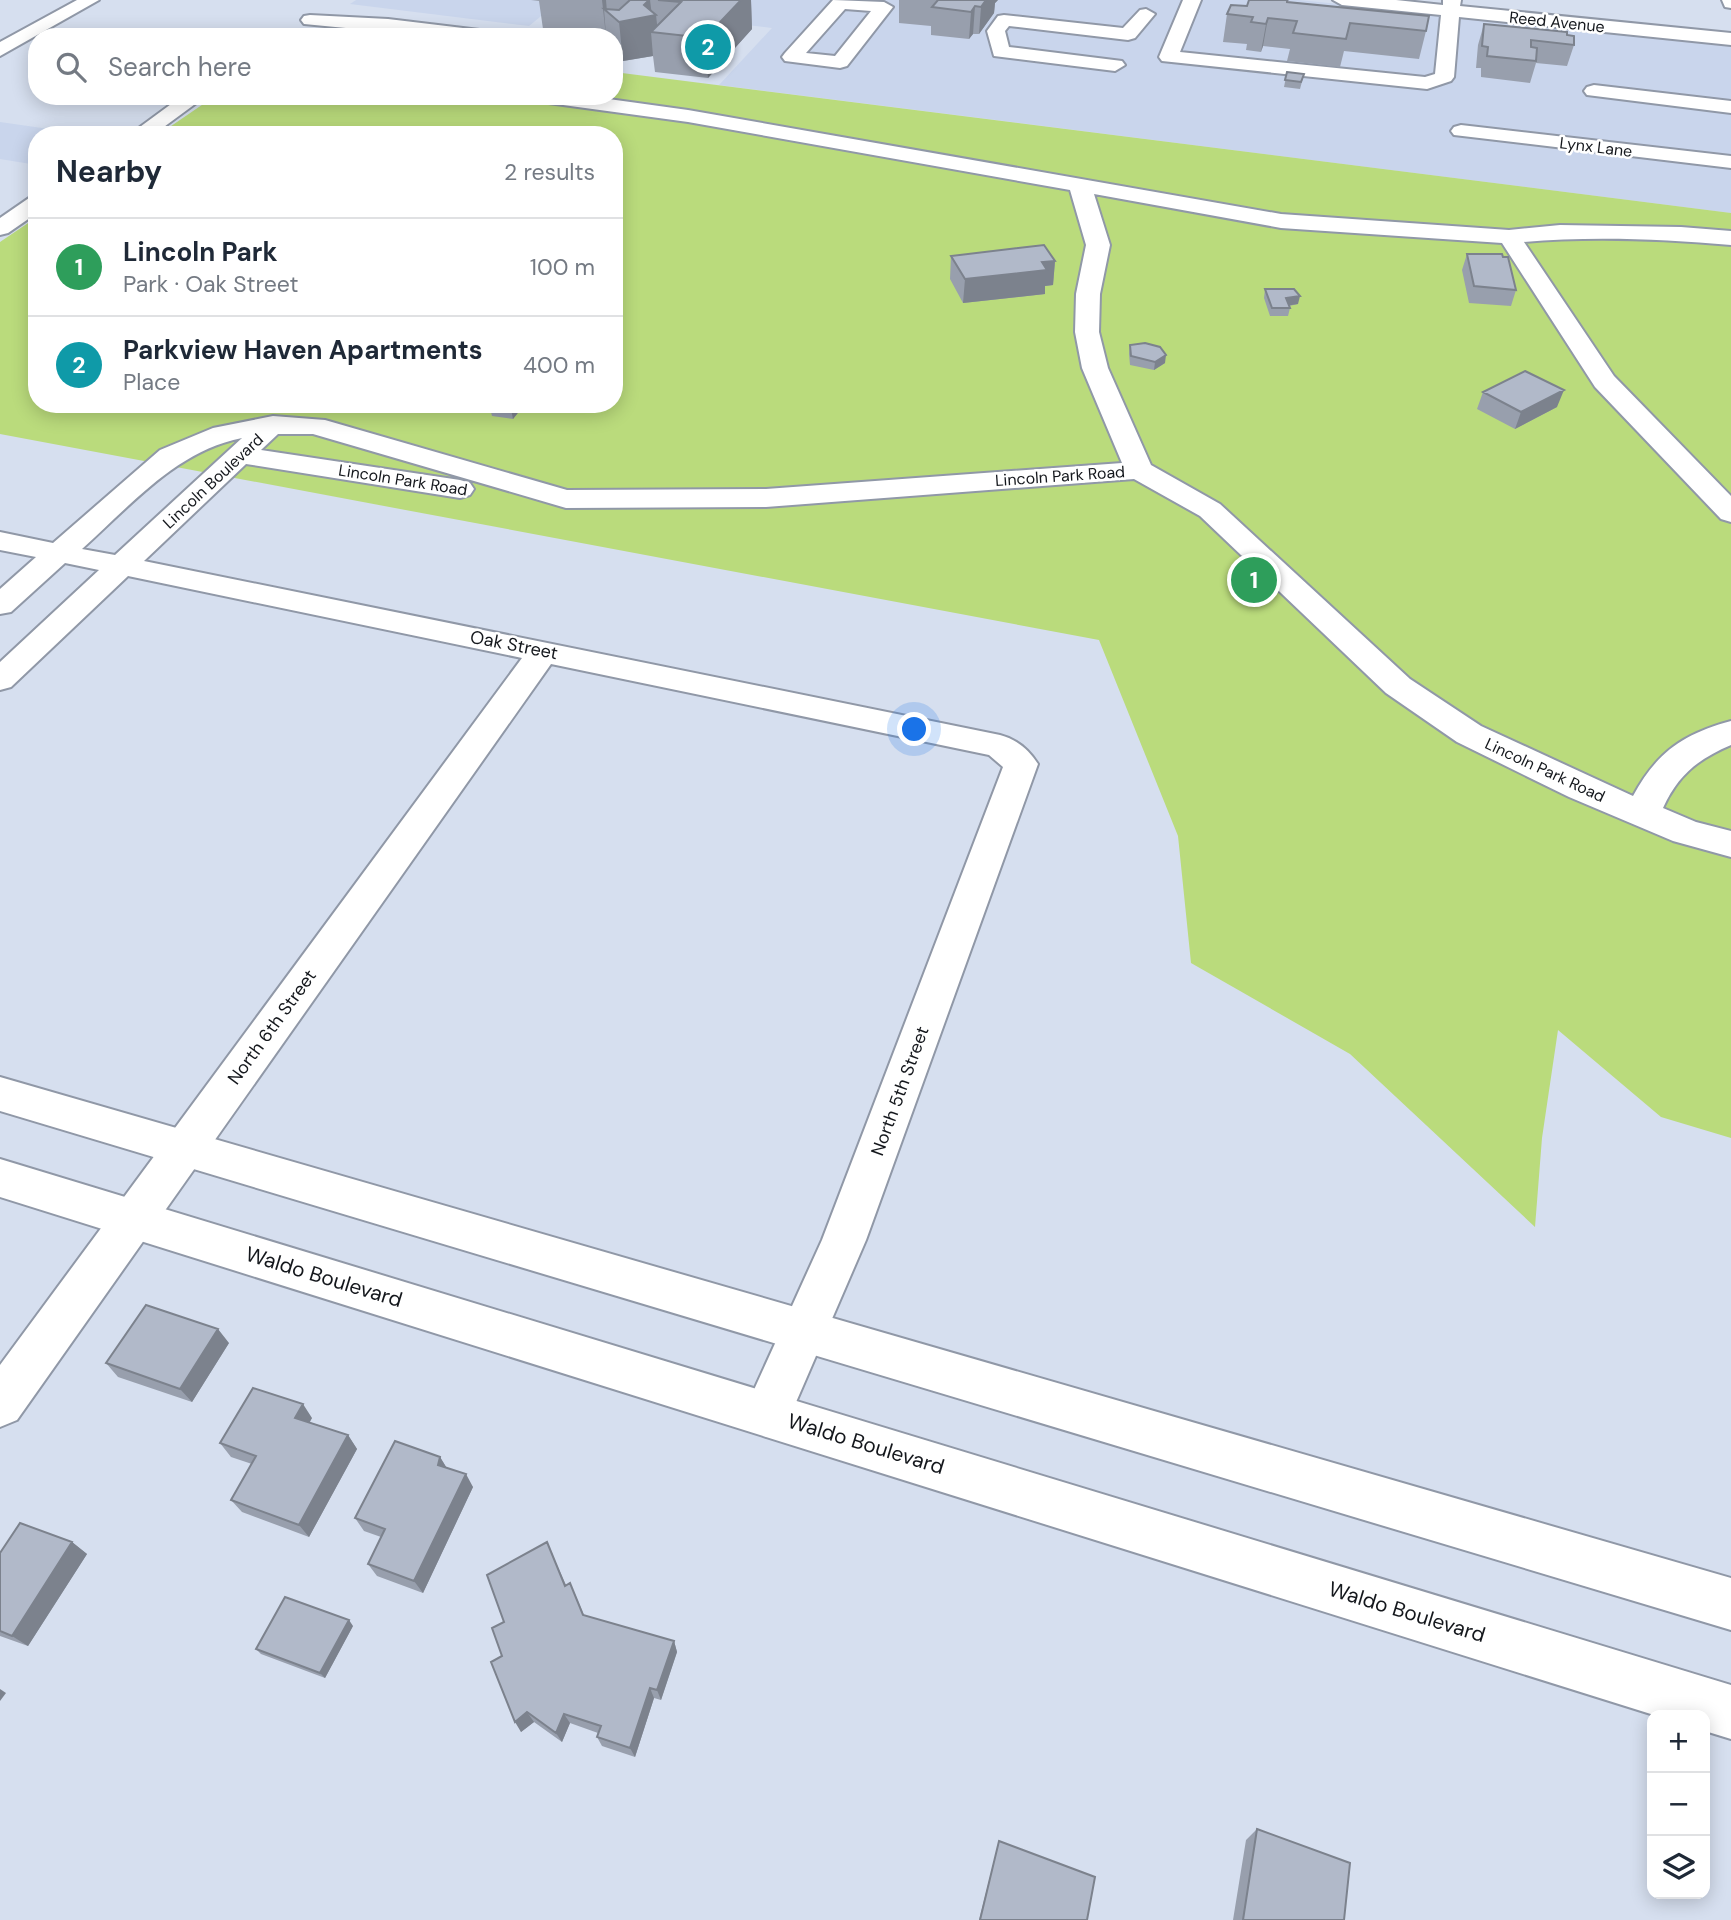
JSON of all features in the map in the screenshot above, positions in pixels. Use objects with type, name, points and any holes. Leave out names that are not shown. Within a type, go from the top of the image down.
[{"type":"street","points":[[40,28],[90,0]]},
{"type":"street","points":[[298,28],[340,0]]},
{"type":"street","points":[[1192,0],[1169,57],[1427,83],[1444,77],[1451,3]]},
{"type":"street","name":"Reed Avenue","points":[[1342,0],[1451,3],[1731,28]]},
{"type":"street","points":[[842,1],[884,7],[840,62],[792,57],[808,39],[842,1]]},
{"type":"street","name":"Reed Avenue","points":[[1451,3],[1731,39]]},
{"type":"street","points":[[1118,11],[1152,7]]},
{"type":"street","points":[[1115,65],[1001,52],[996,31],[1004,20],[1128,34],[1152,7]]},
{"type":"street","points":[[310,20],[394,28]]},
{"type":"street","points":[[0,50],[28,34]]},
{"type":"street","points":[[1594,91],[1731,107]]},
{"type":"street","points":[[152,126],[183,105]]},
{"type":"street","points":[[607,105],[688,116],[1281,221],[1509,237],[1560,232],[1681,234],[1731,239]]},
{"type":"street","name":"Lynx Lane","points":[[1461,131],[1605,139],[1731,162]]},
{"type":"street","points":[[1080,186],[1098,245],[1088,294],[1087,332],[1096,368],[1139,470]]},
{"type":"street","points":[[0,228],[28,209]]},
{"type":"street","points":[[1509,237],[1604,381],[1731,513]]},
{"type":"street","name":"Lincoln Park Road","points":[[273,424],[315,426],[566,499]]},
{"type":"street","name":"Lincoln Boulevard","points":[[0,680],[273,424]]},
{"type":"street","name":"Lincoln Boulevard","points":[[0,605],[170,456],[195,442],[220,433],[273,424]]},
{"type":"street","name":"Lincoln Park Road","points":[[240,455],[497,495],[566,499],[766,498],[1139,470],[1210,510],[1398,686],[1469,734],[1527,763],[1686,832],[1731,845]]},
{"type":"street","name":"Oak Street","points":[[0,541],[1000,747],[1021,764]]},
{"type":"street","name":"North 6th Street","points":[[0,1404],[544,651]]},
{"type":"street","points":[[1643,813],[1657,780],[1670,762],[1693,748],[1731,732]]},
{"type":"street","name":"North 5th Street","points":[[767,1414],[849,1227],[1021,764]]},
{"type":"street","points":[[0,1094],[1731,1604]]},
{"type":"street","name":"Waldo Boulevard","points":[[0,1178],[1731,1712]]},
{"type":"shaded area","points":[[356,0],[1299,0],[1731,44],[1731,213],[719,85],[772,28],[557,3],[529,26],[350,4]]},
{"type":"shaded area","points":[[0,122],[28,126],[28,164],[0,159]]},
{"type":"green space","points":[[623,73],[1731,213],[1731,1138],[1661,1117],[1558,1030],[1542,1138],[1535,1227],[1350,1054],[1191,963],[1178,836],[1099,640],[0,434],[0,242],[28,223],[28,413],[623,413],[623,126],[171,126],[202,105],[623,105]]},
{"type":"building","points":[[630,0],[649,0],[644,5],[656,15],[619,22],[604,9],[619,10]]},
{"type":"building","points":[[658,0],[741,0],[705,38],[651,32],[681,2]]},
{"type":"building","points":[[938,0],[986,0],[981,7],[975,6],[971,12],[932,7]]},
{"type":"building","points":[[1249,0],[1287,0],[1429,16],[1426,31],[1350,23],[1346,39],[1293,33],[1297,21],[1268,18],[1266,24],[1251,22],[1253,17],[1227,14],[1231,5],[1247,6]]},
{"type":"building","points":[[1484,24],[1567,32],[1567,35],[1574,36],[1574,45],[1531,40],[1531,47],[1537,48],[1536,61],[1487,56],[1488,47],[1482,46]]},
{"type":"building","points":[[1287,72],[1304,74],[1301,82],[1285,80]]},
{"type":"building","points":[[1044,245],[1055,261],[1042,262],[1047,270],[965,279],[951,256]]},
{"type":"building","points":[[1467,254],[1502,254],[1503,257],[1508,257],[1516,290],[1474,286]]},
{"type":"building","points":[[1265,289],[1294,289],[1300,296],[1286,298],[1290,308],[1272,308]]},
{"type":"building","points":[[1145,343],[1160,347],[1166,355],[1155,362],[1131,356],[1130,345]]},
{"type":"building","points":[[1525,371],[1564,390],[1521,412],[1483,392]]},
{"type":"building","points":[[146,1305],[218,1329],[180,1389],[106,1363]]},
{"type":"building","points":[[253,1388],[303,1404],[295,1418],[348,1435],[299,1525],[231,1500],[256,1456],[220,1443]]},
{"type":"building","points":[[395,1441],[440,1457],[438,1465],[466,1474],[414,1581],[368,1564],[385,1529],[355,1518]]},
{"type":"building","points":[[20,1523],[72,1542],[12,1636],[0,1631],[0,1553]]},
{"type":"building","points":[[547,1542],[565,1586],[570,1583],[583,1615],[674,1641],[657,1690],[650,1688],[630,1748],[597,1737],[601,1726],[564,1714],[556,1733],[527,1712],[515,1722],[491,1662],[502,1656],[492,1628],[504,1622],[487,1575]]},
{"type":"building","points":[[285,1597],[349,1620],[320,1673],[256,1649]]},
{"type":"building","points":[[1257,1829],[1350,1863],[1344,1920],[1243,1920]]},
{"type":"building","points":[[999,1841],[1095,1877],[1087,1920],[980,1920]]},
{"type":"place","name":"Parkview Haven Apartments","points":[[708,47]]},
{"type":"place","name":"Lincoln Park","points":[[1254,580]]}]
